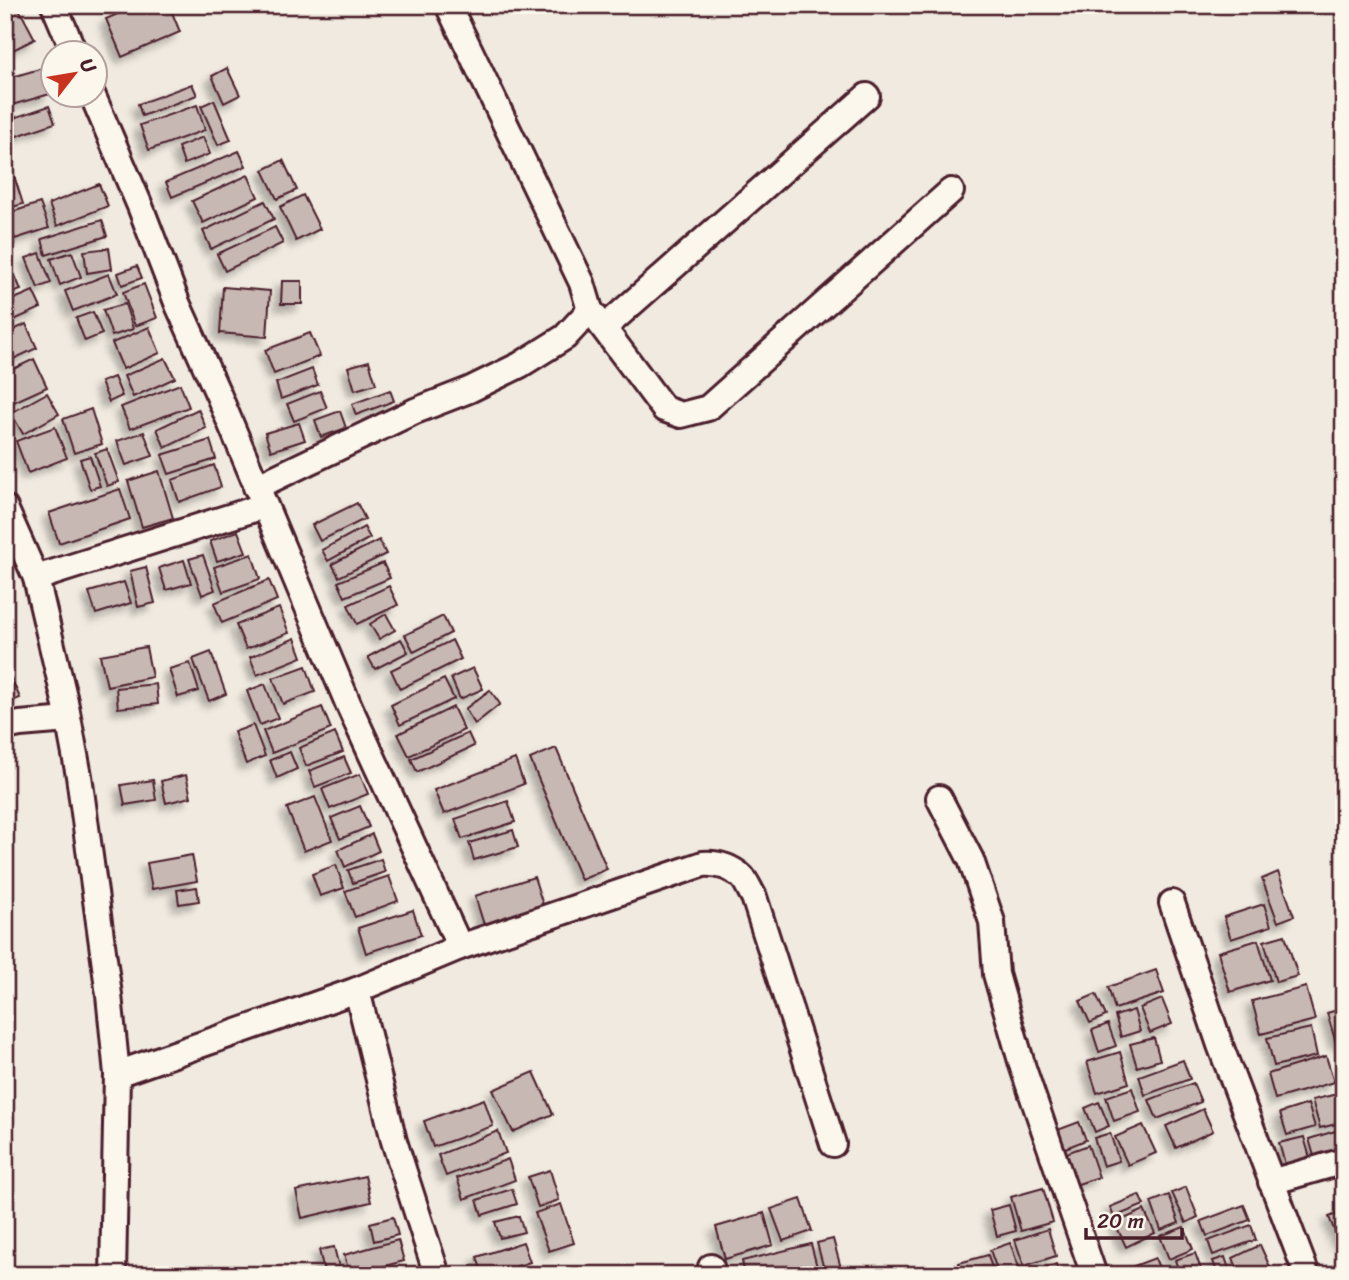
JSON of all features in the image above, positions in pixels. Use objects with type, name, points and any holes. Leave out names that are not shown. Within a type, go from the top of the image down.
[{"type":"street","points":[[54,5],[68,38]]},
{"type":"street","points":[[448,5],[597,319],[664,409],[681,415],[708,408],[951,191]]},
{"type":"street","points":[[36,578],[260,497],[415,411],[469,390],[520,365],[597,319],[867,96]]},
{"type":"street","points":[[98,108],[178,305],[350,708],[460,947]]},
{"type":"street","points":[[5,508],[36,578],[79,776],[117,1074],[113,1275]]},
{"type":"street","points":[[5,727],[68,720]]},
{"type":"street","points":[[939,798],[971,860],[992,922],[996,974],[1023,1068],[1094,1275]]},
{"type":"street","points":[[117,1074],[357,990],[460,947],[703,864],[716,863],[742,877],[754,897],[833,1144]]},
{"type":"street","points":[[1172,903],[1220,1045],[1307,1275]]},
{"type":"street","points":[[357,990],[394,1141],[437,1275]]},
{"type":"street","points":[[1272,1182],[1344,1161]]},
{"type":"building","points":[[17,5],[35,39],[5,54],[5,11]]},
{"type":"building","points":[[138,5],[169,5],[180,32],[122,57],[106,19]]},
{"type":"building","points":[[227,68],[240,95],[224,103],[212,76]]},
{"type":"building","points":[[38,69],[38,97],[5,107],[5,79]]},
{"type":"building","points":[[192,84],[197,95],[142,116],[138,104]]},
{"type":"building","points":[[214,100],[231,140],[218,145],[201,106]]},
{"type":"building","points":[[197,105],[205,130],[149,150],[140,125]]},
{"type":"building","points":[[50,108],[55,123],[5,140],[5,121]]},
{"type":"building","points":[[203,137],[210,154],[184,164],[178,147]]},
{"type":"building","points":[[239,151],[246,166],[172,197],[166,182]]},
{"type":"building","points":[[283,160],[297,190],[277,199],[263,170]]},
{"type":"building","points":[[11,166],[23,204],[5,209],[5,168]]},
{"type":"building","points":[[248,175],[258,197],[203,223],[192,201]]},
{"type":"building","points":[[99,184],[108,206],[57,226],[49,204]]},
{"type":"building","points":[[303,195],[320,229],[296,241],[280,207]]},
{"type":"building","points":[[265,201],[274,219],[211,249],[203,231]]},
{"type":"building","points":[[40,203],[49,228],[15,239],[6,214]]},
{"type":"building","points":[[102,220],[107,236],[46,255],[42,239]]},
{"type":"building","points":[[275,227],[283,243],[225,271],[217,254]]},
{"type":"building","points":[[109,248],[112,269],[87,273],[84,251]]},
{"type":"building","points":[[72,252],[81,277],[60,285],[51,259]]},
{"type":"building","points":[[40,253],[51,283],[38,288],[26,258]]},
{"type":"building","points":[[137,266],[142,278],[122,285],[118,273]]},
{"type":"building","points":[[14,273],[21,290],[5,296],[5,277]]},
{"type":"building","points":[[109,274],[117,294],[73,311],[65,291]]},
{"type":"building","points":[[282,281],[302,281],[302,304],[281,304]]},
{"type":"building","points":[[144,284],[157,318],[135,326],[123,292]]},
{"type":"building","points":[[223,287],[270,291],[267,337],[220,333]]},
{"type":"building","points":[[33,291],[41,308],[5,324],[5,303]]},
{"type":"building","points":[[125,304],[133,329],[112,336],[103,310]]},
{"type":"building","points":[[93,312],[102,334],[85,341],[76,318]]},
{"type":"building","points":[[26,324],[37,348],[5,363],[5,334]]},
{"type":"building","points":[[149,327],[160,353],[123,369],[112,343]]},
{"type":"building","points":[[310,333],[320,356],[274,374],[265,350]]},
{"type":"building","points":[[165,358],[175,378],[133,397],[124,376]]},
{"type":"building","points":[[34,359],[47,387],[5,406],[5,373]]},
{"type":"building","points":[[369,361],[376,384],[355,390],[348,367]]},
{"type":"building","points":[[312,369],[318,385],[281,399],[276,383]]},
{"type":"building","points":[[114,377],[122,396],[109,402],[101,382]]},
{"type":"building","points":[[180,384],[189,407],[130,429],[121,407]]},
{"type":"building","points":[[390,390],[394,401],[356,415],[352,404]]},
{"type":"building","points":[[320,391],[327,408],[294,421],[287,404]]},
{"type":"building","points":[[47,393],[59,414],[23,434],[11,413]]},
{"type":"building","points":[[91,409],[102,444],[74,453],[63,419]]},
{"type":"building","points":[[198,409],[206,428],[165,448],[157,429]]},
{"type":"building","points":[[340,411],[346,428],[321,437],[315,420]]},
{"type":"building","points":[[299,423],[305,440],[271,451],[265,433]]},
{"type":"building","points":[[55,427],[67,458],[28,473],[16,441]]},
{"type":"building","points":[[144,432],[153,456],[126,465],[117,441]]},
{"type":"building","points":[[210,440],[216,459],[169,474],[162,455]]},
{"type":"building","points":[[107,449],[119,482],[107,486],[95,453]]},
{"type":"building","points":[[90,456],[100,486],[90,489],[80,459]]},
{"type":"building","points":[[214,465],[221,487],[179,502],[172,480]]},
{"type":"building","points":[[159,471],[173,518],[142,527],[128,481]]},
{"type":"building","points":[[120,489],[130,519],[59,543],[49,513]]},
{"type":"building","points":[[357,503],[365,519],[320,541],[312,525]]},
{"type":"building","points":[[364,527],[370,538],[328,561],[322,550]]},
{"type":"building","points":[[238,531],[246,552],[217,561],[210,541]]},
{"type":"building","points":[[379,540],[386,554],[339,577],[332,564]]},
{"type":"building","points":[[252,554],[260,579],[223,592],[214,567]]},
{"type":"building","points":[[203,555],[215,590],[202,595],[189,559]]},
{"type":"building","points":[[184,560],[191,583],[166,590],[159,568]]},
{"type":"building","points":[[383,563],[390,578],[345,597],[338,582]]},
{"type":"building","points":[[146,567],[155,603],[138,607],[130,571]]},
{"type":"building","points":[[269,580],[277,600],[222,623],[214,603]]},
{"type":"building","points":[[124,582],[131,603],[96,614],[89,592]]},
{"type":"building","points":[[389,586],[398,605],[357,624],[348,605]]},
{"type":"building","points":[[279,608],[289,633],[246,649],[236,625]]},
{"type":"building","points":[[386,614],[395,630],[379,639],[370,624]]},
{"type":"building","points":[[443,616],[451,633],[414,652],[405,635]]},
{"type":"building","points":[[295,638],[302,657],[257,675],[250,657]]},
{"type":"building","points":[[401,639],[408,652],[375,669],[368,657]]},
{"type":"building","points":[[452,640],[461,659],[400,689],[391,670]]},
{"type":"building","points":[[146,647],[152,677],[107,686],[100,655]]},
{"type":"building","points":[[211,652],[226,694],[209,701],[193,659]]},
{"type":"building","points":[[190,663],[199,691],[178,697],[169,669]]},
{"type":"building","points":[[5,664],[20,698],[5,704]]},
{"type":"building","points":[[306,666],[315,692],[283,704],[273,678]]},
{"type":"building","points":[[473,668],[483,689],[460,699],[451,678]]},
{"type":"building","points":[[444,679],[454,699],[400,725],[391,705]]},
{"type":"building","points":[[156,684],[158,704],[118,708],[116,688]]},
{"type":"building","points":[[265,684],[278,718],[260,725],[247,691]]},
{"type":"building","points":[[490,690],[500,704],[475,724],[465,709]]},
{"type":"building","points":[[322,707],[331,729],[272,753],[263,731]]},
{"type":"building","points":[[453,707],[464,730],[409,756],[398,734]]},
{"type":"building","points":[[253,725],[265,756],[246,764],[234,732]]},
{"type":"building","points":[[335,733],[343,752],[306,766],[299,748]]},
{"type":"building","points":[[468,733],[474,746],[417,772],[411,759]]},
{"type":"building","points":[[556,748],[607,869],[581,880],[530,759]]},
{"type":"building","points":[[290,752],[297,769],[277,778],[270,760]]},
{"type":"building","points":[[344,757],[351,773],[315,787],[309,771]]},
{"type":"building","points":[[515,759],[524,784],[444,814],[434,790]]},
{"type":"building","points":[[360,774],[368,794],[330,809],[322,789]]},
{"type":"building","points":[[186,775],[191,797],[166,803],[161,781]]},
{"type":"building","points":[[153,780],[156,800],[125,805],[121,785]]},
{"type":"building","points":[[315,797],[332,840],[304,851],[287,808]]},
{"type":"building","points":[[508,801],[515,822],[462,839],[455,819]]},
{"type":"building","points":[[360,806],[369,827],[340,839],[331,818]]},
{"type":"building","points":[[513,830],[518,847],[474,860],[469,843]]},
{"type":"building","points":[[372,834],[379,851],[345,867],[338,850]]},
{"type":"building","points":[[192,855],[197,881],[152,889],[147,863]]},
{"type":"building","points":[[381,859],[385,872],[353,883],[348,870]]},
{"type":"building","points":[[336,865],[344,888],[320,896],[312,874]]},
{"type":"building","points":[[1278,872],[1294,916],[1278,922],[1262,879]]},
{"type":"building","points":[[389,876],[398,901],[355,917],[345,891]]},
{"type":"building","points":[[534,877],[544,908],[485,928],[475,896]]},
{"type":"building","points":[[197,887],[199,901],[179,904],[177,890]]},
{"type":"building","points":[[1264,904],[1271,926],[1231,939],[1224,917]]},
{"type":"building","points":[[413,910],[421,935],[366,953],[358,928]]},
{"type":"building","points":[[1285,935],[1298,976],[1276,982],[1264,941]]},
{"type":"building","points":[[1258,940],[1270,980],[1230,992],[1218,952]]},
{"type":"building","points":[[1156,970],[1164,993],[1115,1009],[1108,987]]},
{"type":"building","points":[[1306,987],[1315,1020],[1261,1034],[1252,1001]]},
{"type":"building","points":[[1096,994],[1106,1016],[1090,1023],[1080,1001]]},
{"type":"building","points":[[1162,999],[1172,1024],[1150,1033],[1140,1008]]},
{"type":"building","points":[[1344,1008],[1344,1041],[1336,1043],[1327,1013]]},
{"type":"building","points":[[1134,1010],[1140,1031],[1121,1037],[1115,1016]]},
{"type":"building","points":[[1108,1024],[1116,1046],[1099,1052],[1092,1030]]},
{"type":"building","points":[[1311,1028],[1317,1056],[1274,1066],[1267,1038]]},
{"type":"building","points":[[1154,1038],[1160,1060],[1137,1067],[1130,1044]]},
{"type":"building","points":[[1120,1052],[1129,1083],[1097,1093],[1087,1062]]},
{"type":"building","points":[[1326,1056],[1334,1082],[1275,1099],[1268,1074]]},
{"type":"building","points":[[1183,1060],[1190,1079],[1145,1095],[1139,1076]]},
{"type":"building","points":[[534,1072],[553,1114],[513,1132],[493,1090]]},
{"type":"building","points":[[1193,1083],[1201,1102],[1157,1119],[1149,1100]]},
{"type":"building","points":[[1132,1088],[1140,1112],[1114,1121],[1106,1097]]},
{"type":"building","points":[[1337,1094],[1344,1122],[1320,1128],[1312,1100]]},
{"type":"building","points":[[484,1099],[493,1126],[433,1147],[424,1121]]},
{"type":"building","points":[[1099,1102],[1109,1126],[1095,1132],[1085,1108]]},
{"type":"building","points":[[1308,1104],[1315,1127],[1287,1135],[1280,1113]]},
{"type":"building","points":[[1203,1109],[1213,1131],[1176,1148],[1166,1126]]},
{"type":"building","points":[[1079,1122],[1086,1140],[1063,1149],[1055,1131]]},
{"type":"building","points":[[1143,1125],[1156,1153],[1128,1165],[1115,1137]]},
{"type":"building","points":[[498,1131],[506,1153],[446,1176],[438,1155]]},
{"type":"building","points":[[1335,1131],[1340,1148],[1314,1156],[1309,1139]]},
{"type":"building","points":[[1110,1133],[1119,1161],[1103,1166],[1094,1138]]},
{"type":"building","points":[[1304,1137],[1310,1158],[1285,1164],[1279,1143]]},
{"type":"building","points":[[1088,1145],[1099,1177],[1072,1186],[1061,1155]]},
{"type":"building","points":[[508,1159],[515,1180],[464,1199],[457,1178]]},
{"type":"building","points":[[550,1170],[559,1200],[538,1207],[528,1177]]},
{"type":"building","points":[[365,1176],[371,1202],[302,1218],[296,1191]]},
{"type":"building","points":[[1186,1187],[1198,1217],[1186,1223],[1172,1193]]},
{"type":"building","points":[[1043,1188],[1053,1222],[1021,1231],[1011,1197]]},
{"type":"building","points":[[512,1189],[517,1204],[482,1215],[477,1200]]},
{"type":"building","points":[[1139,1195],[1144,1205],[1114,1217],[1110,1207]]},
{"type":"building","points":[[1169,1195],[1179,1223],[1161,1230],[1151,1202]]},
{"type":"building","points":[[801,1199],[812,1231],[783,1241],[771,1209]]},
{"type":"building","points":[[561,1204],[574,1243],[549,1251],[535,1213]]},
{"type":"building","points":[[1009,1205],[1016,1231],[997,1236],[990,1210]]},
{"type":"building","points":[[1244,1205],[1250,1220],[1207,1236],[1201,1221]]},
{"type":"building","points":[[1144,1210],[1155,1233],[1126,1247],[1115,1223]]},
{"type":"building","points":[[1344,1211],[1344,1240],[1339,1242],[1329,1217]]},
{"type":"building","points":[[764,1213],[773,1245],[725,1259],[716,1227]]},
{"type":"building","points":[[519,1216],[524,1232],[500,1238],[495,1222]]},
{"type":"building","points":[[393,1217],[398,1235],[374,1241],[370,1223]]},
{"type":"building","points":[[1251,1225],[1256,1240],[1213,1255],[1208,1241]]},
{"type":"building","points":[[1184,1227],[1193,1249],[1169,1259],[1160,1236]]},
{"type":"building","points":[[1048,1229],[1056,1256],[1024,1266],[1015,1240]]},
{"type":"building","points":[[833,1239],[841,1268],[825,1273],[817,1243]]},
{"type":"building","points":[[398,1240],[404,1261],[350,1275],[344,1255]]},
{"type":"building","points":[[523,1242],[530,1262],[483,1275],[477,1257]]},
{"type":"building","points":[[1010,1243],[1022,1275],[999,1275],[990,1250]]},
{"type":"building","points":[[811,1244],[817,1267],[789,1275],[745,1275],[742,1261]]},
{"type":"building","points":[[1260,1245],[1271,1269],[1260,1275],[1240,1275],[1233,1258]]},
{"type":"building","points":[[334,1247],[341,1275],[325,1275],[319,1250]]},
{"type":"building","points":[[1195,1253],[1202,1272],[1180,1275],[1175,1260]]},
{"type":"building","points":[[988,1255],[994,1275],[962,1275],[959,1263]]},
{"type":"building","points":[[1225,1257],[1231,1275],[1218,1275],[1213,1261]]},
{"type":"building","points":[[1155,1258],[1162,1275],[1128,1275],[1126,1269]]},
{"type":"building","points":[[1056,1264],[1060,1275],[1030,1275],[1030,1274]]}]
